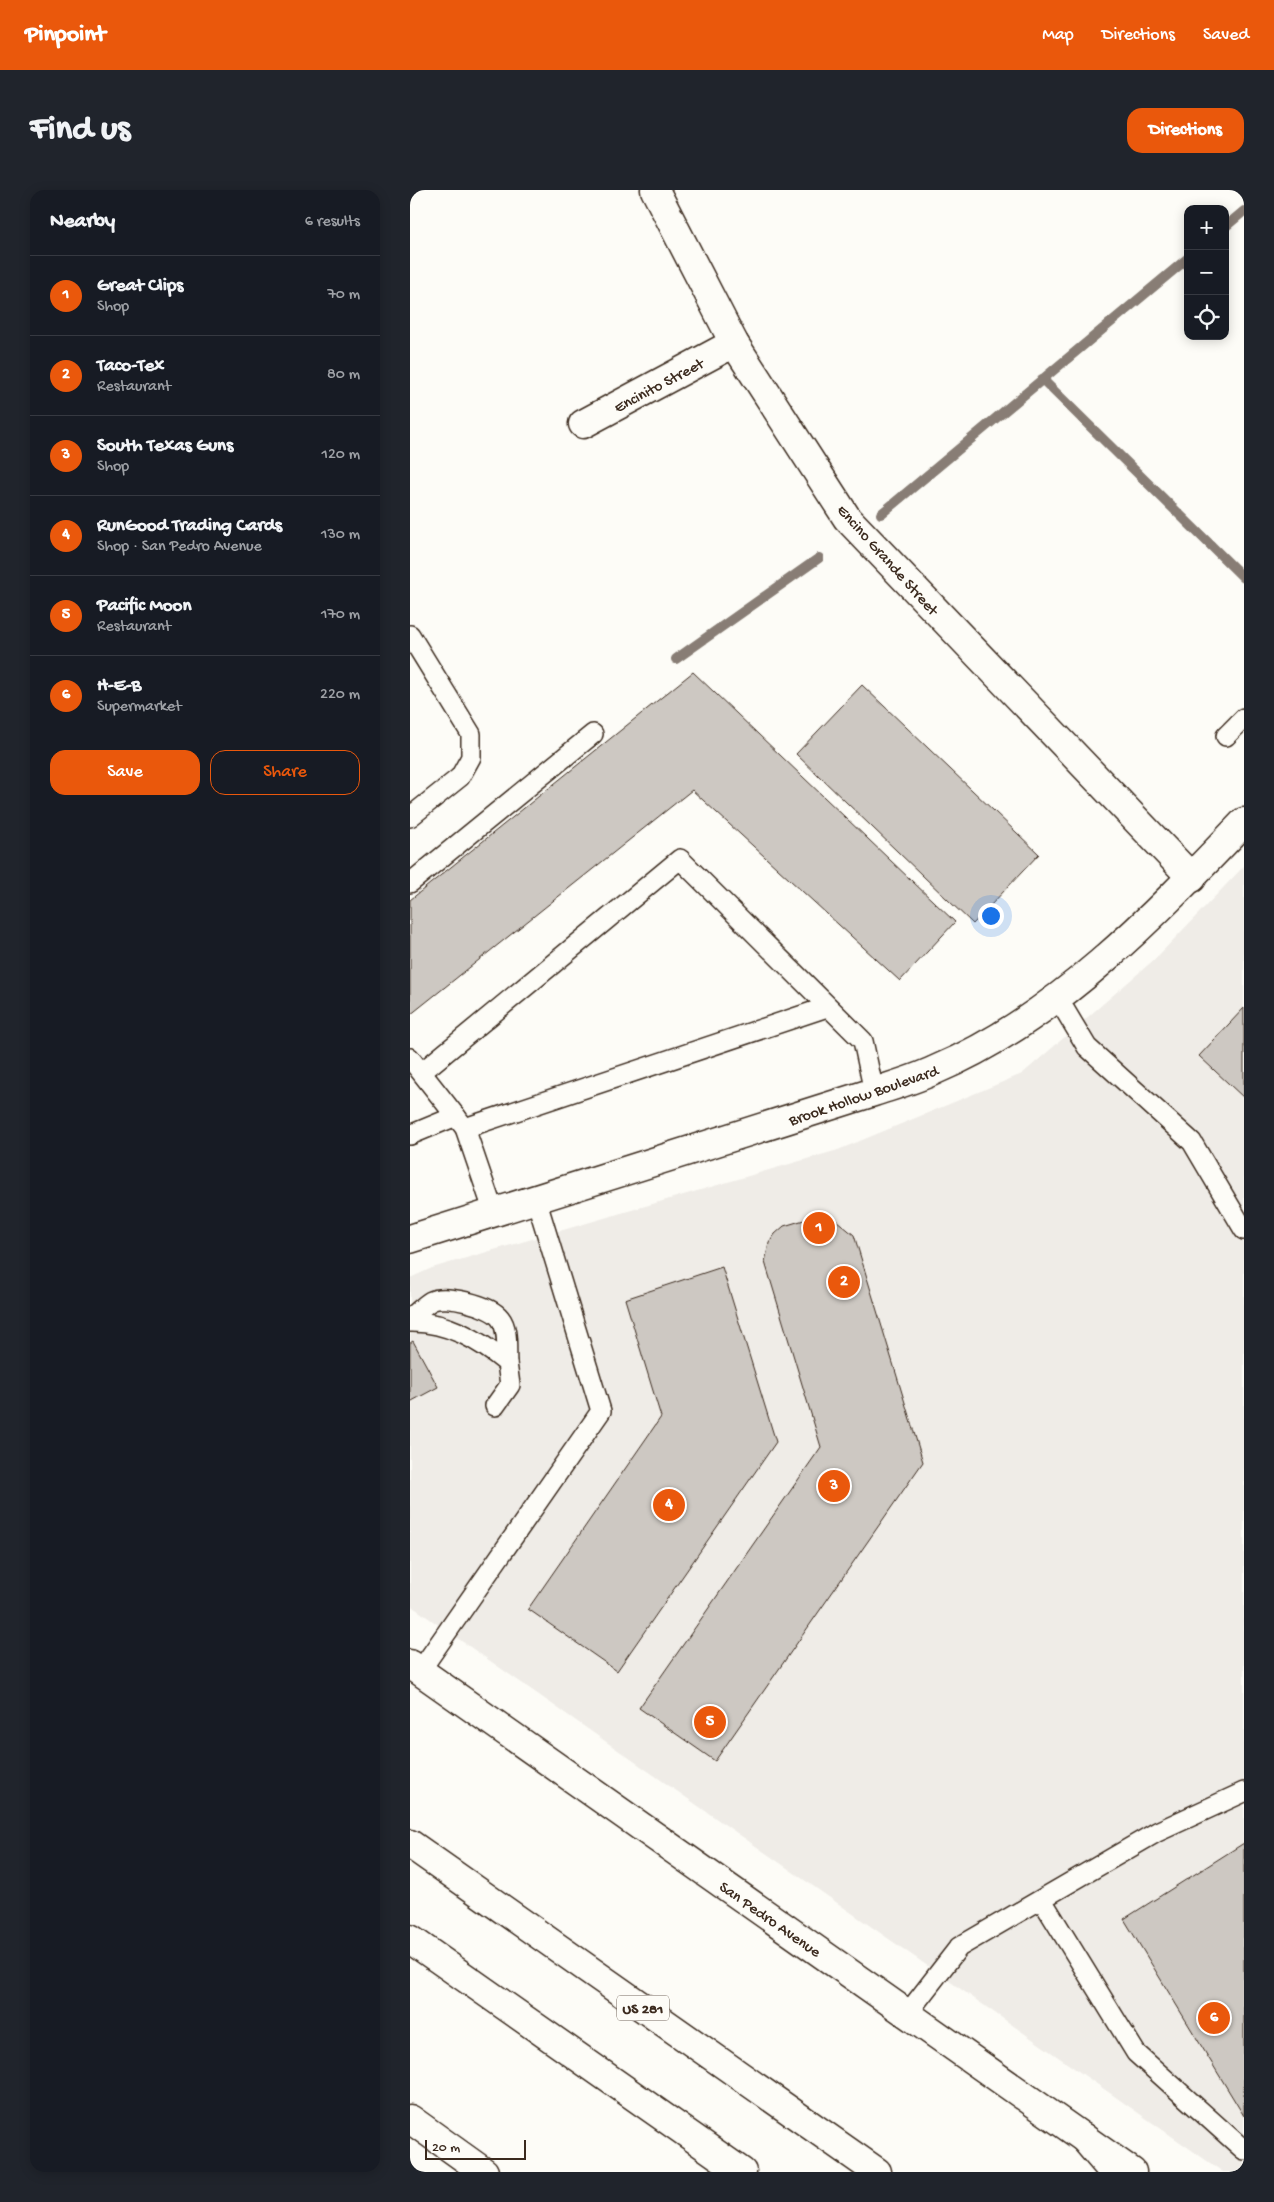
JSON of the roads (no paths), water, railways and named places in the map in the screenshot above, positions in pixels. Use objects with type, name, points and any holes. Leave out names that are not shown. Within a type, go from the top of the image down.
[{"type":"main road","name":"Encino Grande Street","points":[[654,190],[734,343],[847,518],[1192,878]]},
{"type":"main road","name":"Encinito Street","points":[[583,424],[734,343]]},
{"type":"main road","name":"Brook Hollow Boulevard","points":[[411,1233],[494,1213],[874,1092],[936,1070],[1006,1033],[1058,997],[1121,946],[1240,834]]},
{"type":"main road","name":"San Pedro Avenue","points":[[415,1668],[1132,2172]]},
{"type":"main road","name":"US 281","points":[[410,1844],[877,2172]]},
{"type":"main road","points":[[410,1939],[742,2172]]},
{"type":"main road","points":[[410,2119],[484,2172]]},
{"type":"main road","points":[[1084,2138],[1113,2172]]},
{"type":"lane","points":[[410,636],[471,734],[471,757],[460,777],[410,816]]},
{"type":"lane","points":[[1226,736],[1244,718]]},
{"type":"lane","points":[[410,883],[593,734]]},
{"type":"lane","points":[[422,1072],[680,859],[863,1041],[874,1092]]},
{"type":"lane","points":[[1058,997],[1087,1047],[1192,1142],[1244,1230]]},
{"type":"lane","points":[[410,1135],[460,1122],[827,1007]]},
{"type":"lane","points":[[410,1058],[460,1122],[494,1213]]},
{"type":"lane","points":[[415,1668],[600,1411],[536,1199]]},
{"type":"lane","points":[[410,1320],[433,1300],[456,1300],[487,1308],[500,1317],[506,1328],[510,1384],[496,1406]]},
{"type":"lane","points":[[410,1320],[430,1322],[456,1330],[492,1350],[507,1363]]},
{"type":"lane","points":[[907,2014],[959,1947],[1157,1832],[1244,1792]]},
{"type":"lane","points":[[1042,1900],[1136,2054],[1244,2150]]},
{"type":"waterway","points":[[1229,224],[1244,211]]},
{"type":"waterway","points":[[881,514],[1184,261]]},
{"type":"waterway","points":[[1042,379],[1244,578]]},
{"type":"waterway","points":[[676,659],[819,558]]},
{"type":"place","name":"Great Clips","points":[[819,1228]]},
{"type":"place","name":"Taco-Tex","points":[[844,1282]]},
{"type":"place","name":"South Texas Guns","points":[[834,1486]]},
{"type":"place","name":"RunGood Trading Cards","points":[[669,1505]]},
{"type":"place","name":"Pacific Moon","points":[[710,1722]]},
{"type":"place","name":"H-E-B","points":[[1214,2018]]}]
